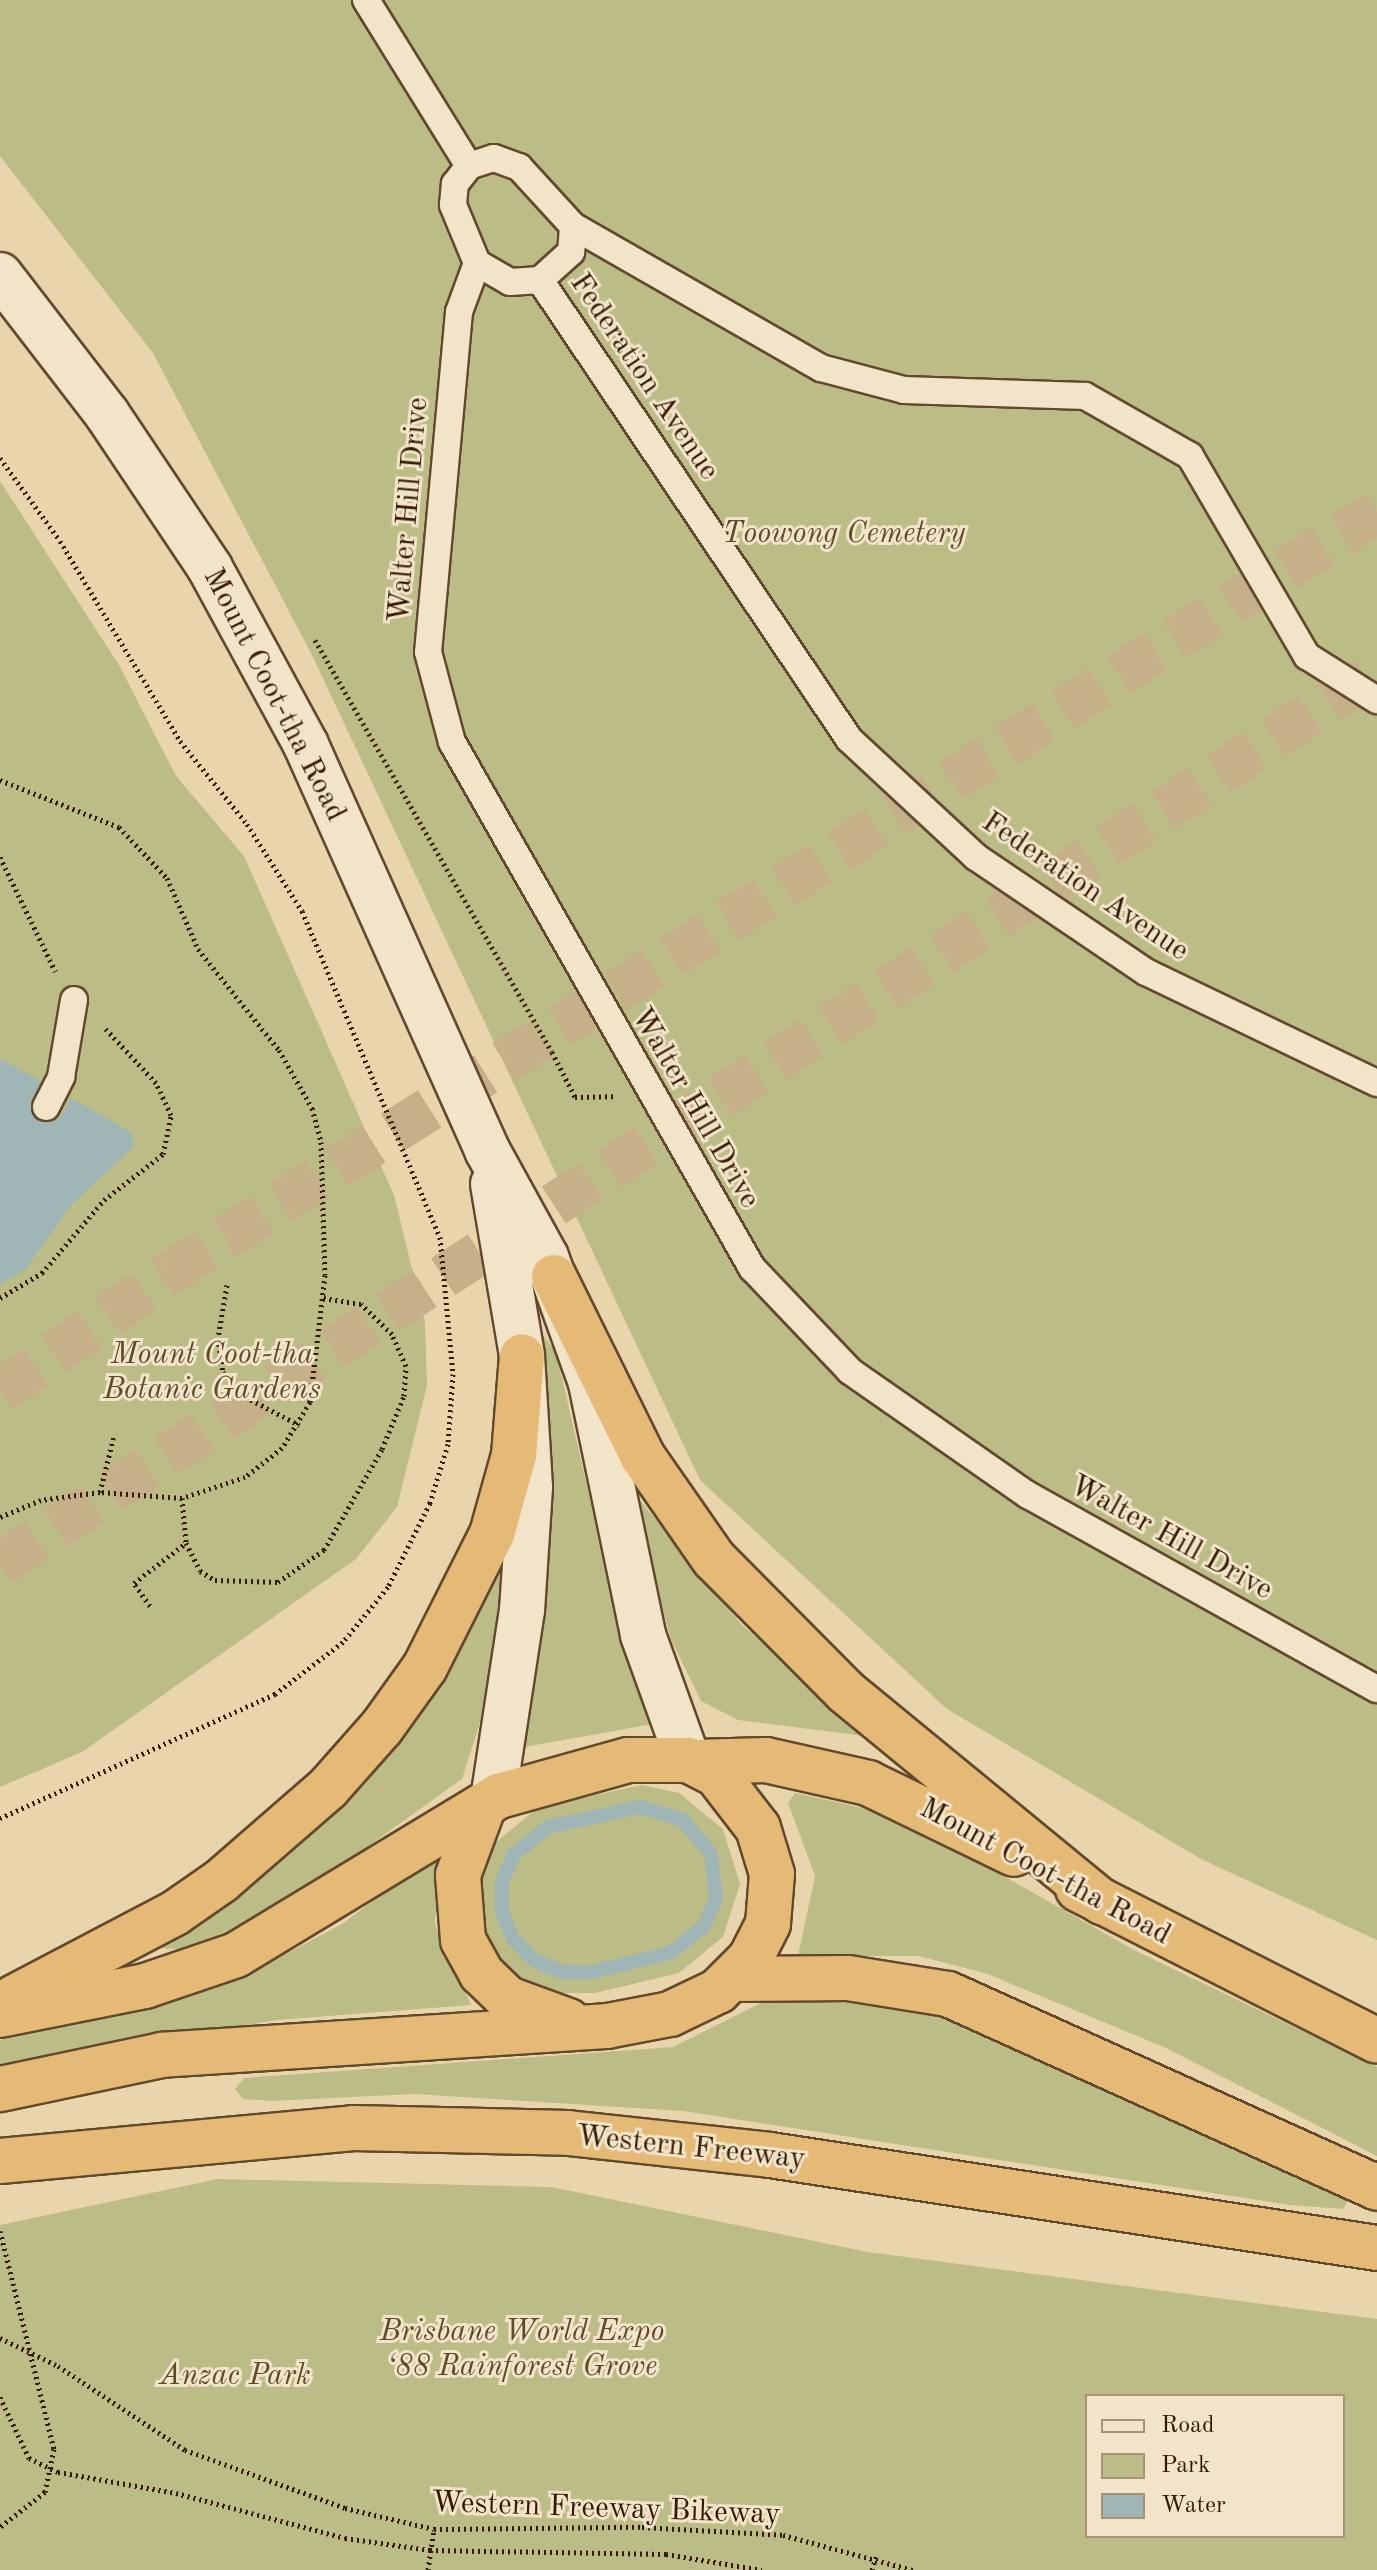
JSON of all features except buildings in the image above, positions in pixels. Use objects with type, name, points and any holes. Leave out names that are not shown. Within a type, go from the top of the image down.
[{"type":"highway","points":[[554,1277],[643,1457],[714,1559],[846,1692],[1102,1902]]},
{"type":"highway","points":[[0,2004],[175,1913],[221,1881],[328,1788],[382,1727],[447,1629],[492,1534],[514,1455],[522,1356]]},
{"type":"highway","name":"Mount Coot-tha Road","points":[[489,1802],[586,1768],[692,1761],[766,1760],[868,1783],[940,1813],[1102,1902],[1377,2041]]},
{"type":"highway","points":[[0,2089],[177,2054],[631,2023],[693,2006],[733,1979],[768,1924],[772,1874],[748,1812],[692,1761]]},
{"type":"highway","points":[[0,2015],[145,1986],[236,1955],[489,1802]]},
{"type":"highway","points":[[489,1802],[456,1890],[459,1928],[473,1962],[490,1985],[527,2010],[631,2023]]},
{"type":"highway","points":[[733,1979],[848,1978],[948,1994],[1377,2188]]},
{"type":"highway","name":"Western Freeway","points":[[0,2161],[353,2128],[568,2133],[770,2155],[1377,2248]]},
{"type":"main road","name":"Mount Coot-tha Road","points":[[0,275],[107,414],[210,568],[306,745],[487,1150],[554,1277],[591,1383],[643,1635],[692,1761]]},
{"type":"main road","name":"Mount Coot-tha Road","points":[[487,1150],[522,1356],[527,1557],[489,1802]]},
{"type":"lane","points":[[366,0],[469,166]]},
{"type":"lane","points":[[573,226],[571,252],[540,280],[510,282],[477,263],[453,205],[455,184],[469,166],[494,158],[519,167],[573,226],[821,368],[904,390],[1085,396],[1190,456],[1307,656],[1377,700]]},
{"type":"lane","name":"Walter Hill Drive","points":[[477,263],[459,312],[428,652],[452,742],[647,1095],[752,1268],[850,1371],[1028,1495],[1377,1689]]},
{"type":"lane","name":"Federation Avenue","points":[[540,280],[849,739],[976,857],[1146,972],[1377,1083]]},
{"type":"lane","points":[[46,1107],[61,1077],[74,1000]]},
{"type":"path","points":[[0,458],[60,541],[180,741],[247,824],[302,911],[440,1237],[453,1374],[448,1444],[430,1503],[388,1587],[343,1642],[275,1694],[0,1818]]},
{"type":"path","points":[[315,640],[575,1097],[647,1095]]},
{"type":"path","points":[[0,780],[119,827],[151,854],[186,909],[198,949],[279,1050],[312,1108],[321,1142],[323,1298],[310,1402],[299,1425],[245,1477],[182,1498],[100,1492],[41,1500],[0,1517]]},
{"type":"path","points":[[227,1285],[218,1338],[223,1372],[240,1394],[299,1425]]},
{"type":"path","points":[[182,1498],[186,1543],[200,1571],[215,1580],[278,1582],[324,1550],[347,1516],[404,1396],[406,1366],[392,1334],[361,1304],[323,1298]]},
{"type":"path","points":[[100,1492],[114,1436]]},
{"type":"path","points":[[150,1606],[134,1583],[186,1543]]},
{"type":"path","points":[[0,2231],[54,2449],[45,2492],[0,2527]]},
{"type":"path","name":"Western Freeway Bikeway","points":[[0,2338],[58,2366],[185,2450],[345,2508],[434,2529],[642,2527],[783,2535],[876,2557],[913,2570]]},
{"type":"path","points":[[0,2397],[29,2458],[58,2472],[430,2550],[637,2553],[762,2570]]},
{"type":"path","points":[[428,2570],[434,2529]]},
{"type":"path","points":[[872,2570],[876,2557]]},
{"type":"green space","name":"Toowong Cemetery","points":[[0,0],[1377,0],[1377,1940],[1201,1859],[947,1709],[700,1480],[312,655],[153,353],[0,156]]},
{"type":"green space","name":"Mount Coot-tha Botanic Gardens","points":[[0,481],[119,665],[176,776],[244,856],[394,1195],[425,1322],[427,1385],[397,1507],[356,1559],[82,1752],[0,1787]]},
{"type":"green space","points":[[542,1334],[556,1352],[627,1660],[653,1724],[513,1749],[534,1352]]},
{"type":"green space","points":[[630,1488],[741,1624],[872,1737],[738,1720],[701,1701],[671,1639]]},
{"type":"green space","points":[[508,1552],[490,1691],[462,1779],[304,1892],[236,1929],[179,1949],[157,1948],[162,1936],[212,1902]]},
{"type":"green space","points":[[642,1785],[679,1793],[723,1829],[740,1884],[723,1937],[679,1973],[595,1993],[557,1993],[521,1978],[494,1951],[480,1916],[480,1878],[495,1843],[539,1807]]},
{"type":"green space","points":[[795,1793],[877,1811],[940,1840],[1134,1950],[1377,2067],[1377,2156],[1166,2048],[985,1973],[918,1956],[798,1956],[815,1876],[788,1803]]},
{"type":"green space","points":[[440,1851],[435,1924],[471,2005],[277,2020],[0,2069],[0,2040],[159,2006],[265,1965],[342,1924]]},
{"type":"green space","points":[[884,1996],[957,2021],[1348,2201],[1343,2209],[1290,2205],[683,2111],[414,2094],[271,2101],[243,2099],[235,2089],[244,2078],[673,2047],[771,1998]]},
{"type":"green space","name":"Anzac Park","points":[[218,2179],[551,2187],[868,2252],[1377,2319],[1377,2570],[0,2570],[0,2225]]},
{"type":"water","points":[[0,1059],[41,1081],[29,1106],[59,1119],[71,1098],[132,1133],[133,1147],[71,1205],[25,1270],[0,1284]]},
{"type":"waterway","points":[[640,1807],[683,1820],[711,1854],[716,1898],[704,1926],[670,1953],[592,1972],[562,1972],[534,1960],[513,1939],[502,1912],[502,1882],[514,1854],[548,1827],[640,1807]]},
{"type":"tunnel","points":[[0,1392],[169,1273],[1377,512]]},
{"type":"tunnel","points":[[0,1564],[1377,671]]},
{"type":"park label","name":"Brisbane World Expo ‘88 Rainforest Grove","points":[[522,2349]]}]
